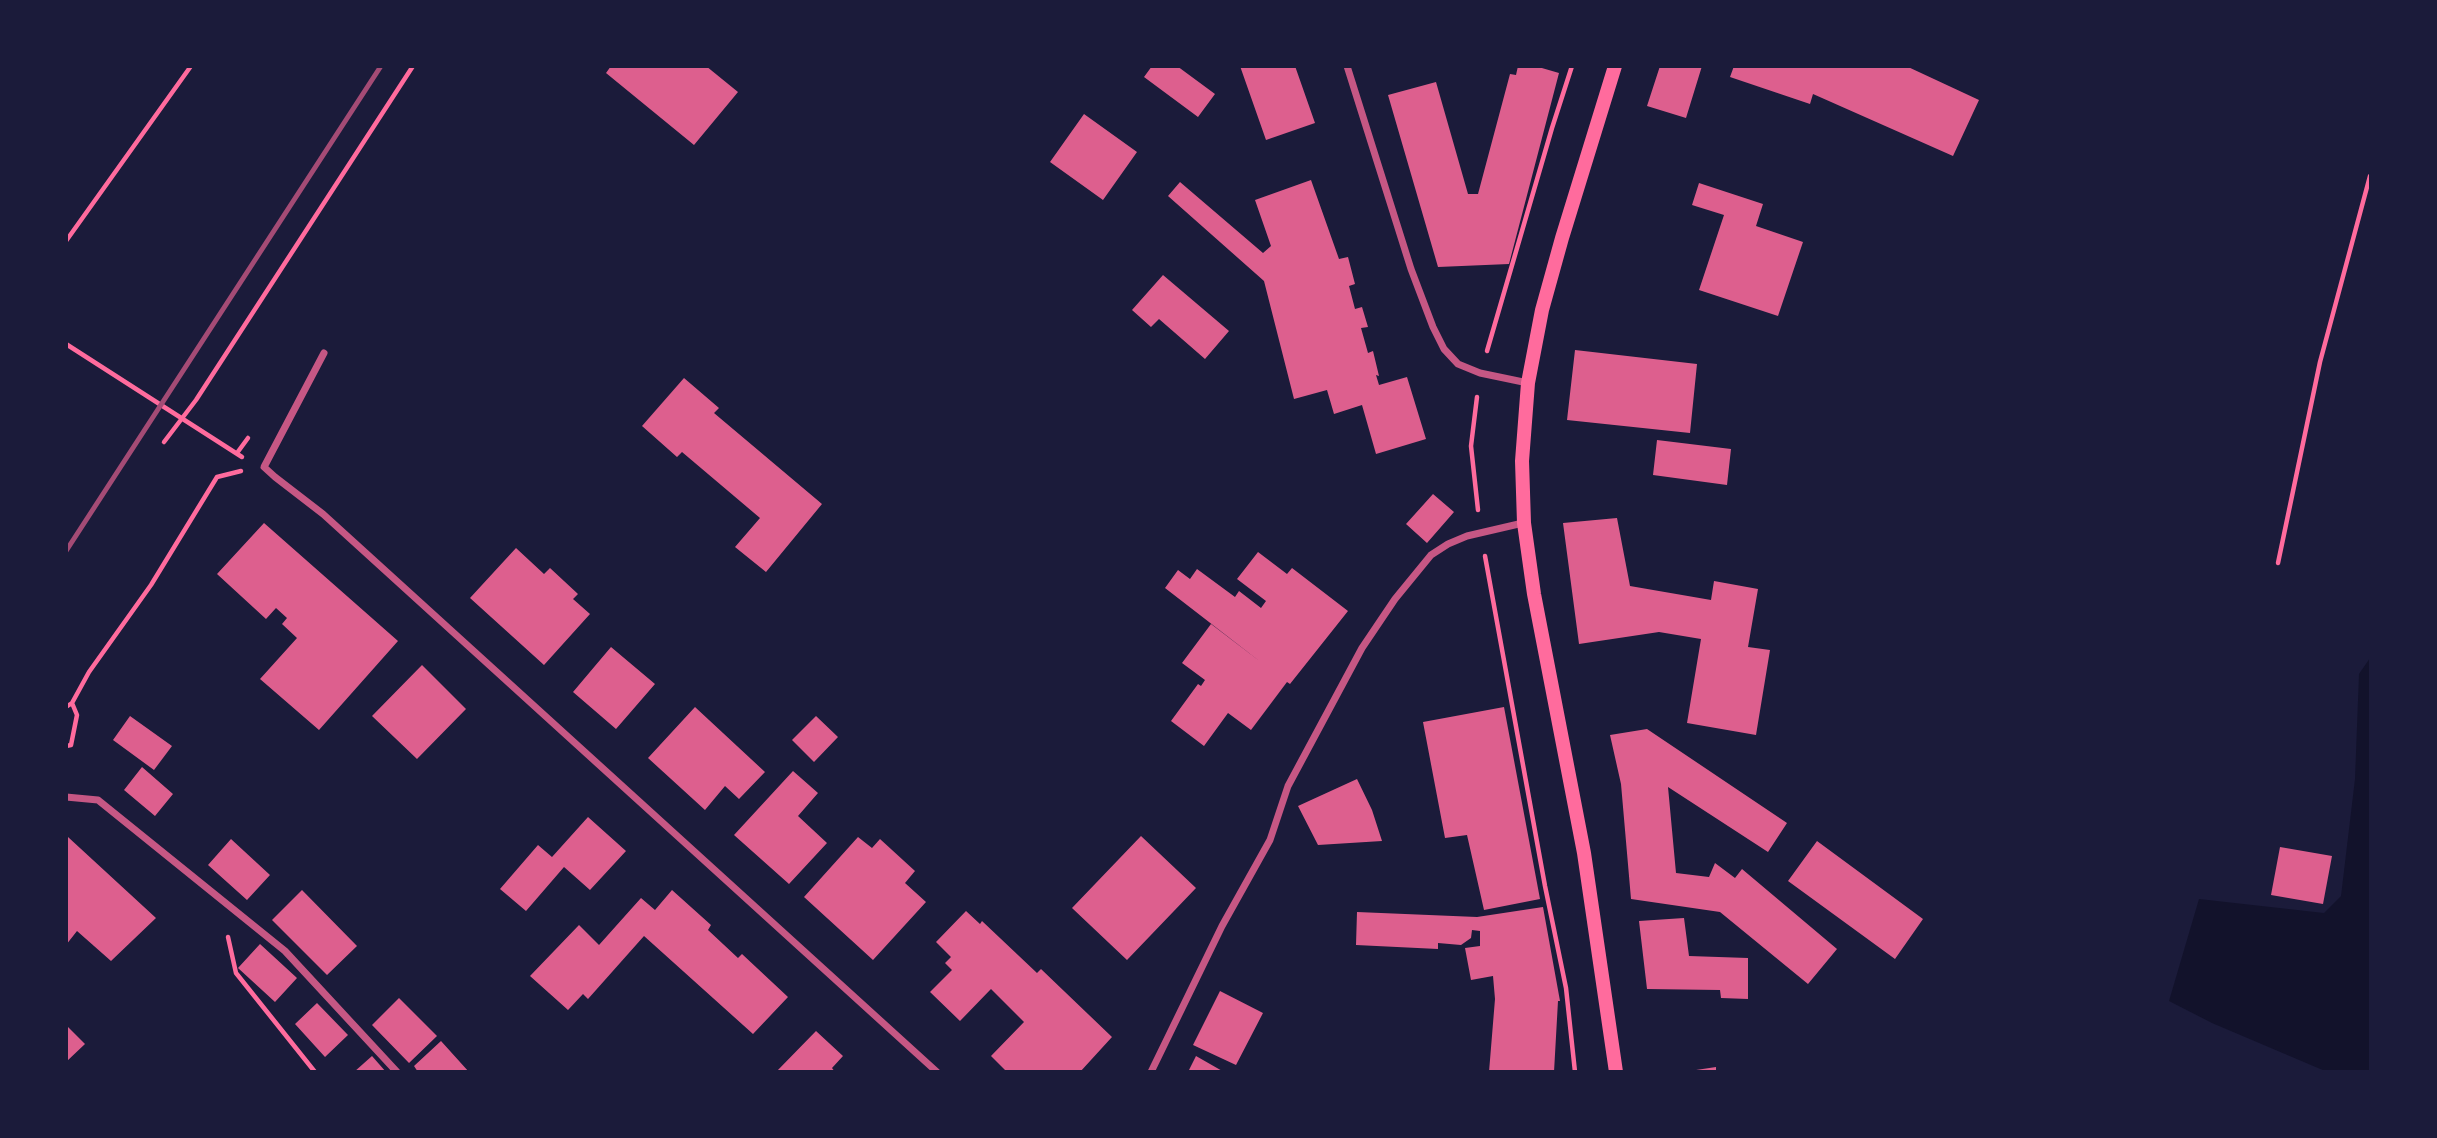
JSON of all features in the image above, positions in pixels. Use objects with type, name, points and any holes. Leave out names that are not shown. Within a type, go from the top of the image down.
[{"type":"main road","points":[[1615,66],[1542,310],[1528,383],[1522,461],[1524,523],[1545,656],[1584,853],[1616,1072]]},
{"type":"street","points":[[1347,66],[1412,269],[1444,349],[1458,364],[1480,373],[1528,383]]},
{"type":"street","points":[[324,353],[264,467],[323,514],[937,1072]]},
{"type":"street","points":[[1151,1072],[1222,926],[1270,840],[1294,774],[1362,648],[1395,599],[1432,555],[1448,544],[1467,536],[1524,523]]},
{"type":"street","points":[[67,796],[98,800],[285,951],[397,1072]]},
{"type":"path","points":[[66,241],[191,66]]},
{"type":"path","points":[[164,442],[196,400],[414,66]]},
{"type":"path","points":[[2278,563],[2320,362],[2371,176]]},
{"type":"path","points":[[66,344],[246,460]]},
{"type":"path","points":[[66,707],[72,703],[89,672],[151,585],[217,477],[241,471],[257,477],[275,477]]},
{"type":"path","points":[[66,746],[71,745],[77,715],[72,703]]},
{"type":"path","points":[[228,904],[228,941],[236,973],[315,1072]]},
{"type":"shaded area","points":[[2370,658],[2370,1071],[2325,1071],[2212,1023],[2169,1001],[2199,899],[2324,913],[2341,896],[2355,779],[2359,674]]},
{"type":"building","points":[[611,66],[706,66],[738,92],[694,145],[606,73]]},
{"type":"building","points":[[1152,66],[1177,66],[1215,94],[1198,117],[1144,77]]},
{"type":"building","points":[[1240,66],[1295,66],[1315,123],[1266,140]]},
{"type":"building","points":[[1518,66],[1535,66],[1559,73],[1509,264],[1438,267],[1388,95],[1436,82],[1468,194],[1478,194],[1510,74],[1516,75]]},
{"type":"building","points":[[1660,66],[1702,66],[1686,118],[1647,106]]},
{"type":"building","points":[[1734,66],[1906,66],[1979,100],[1953,156],[1813,94],[1810,104],[1730,77]]},
{"type":"building","points":[[1084,114],[1137,152],[1103,200],[1050,162]]},
{"type":"building","points":[[1311,180],[1339,259],[1348,257],[1355,284],[1349,286],[1355,309],[1362,307],[1368,327],[1361,328],[1368,353],[1373,351],[1379,385],[1407,377],[1426,439],[1376,454],[1362,405],[1334,414],[1327,390],[1294,399],[1264,281],[1168,196],[1180,182],[1263,253],[1271,246],[1255,200]]},
{"type":"building","points":[[1699,183],[1763,204],[1756,226],[1803,242],[1778,316],[1699,290],[1724,215],[1692,205]]},
{"type":"building","points":[[1163,275],[1229,331],[1205,359],[1159,319],[1151,327],[1132,310]]},
{"type":"building","points":[[1575,350],[1697,364],[1690,433],[1567,420]]},
{"type":"building","points":[[684,378],[719,408],[714,413],[822,504],[766,572],[735,547],[760,518],[682,452],[677,457],[642,426]]},
{"type":"building","points":[[1657,440],[1731,449],[1727,485],[1653,475]]},
{"type":"building","points":[[1433,494],[1454,512],[1427,543],[1406,524]]},
{"type":"building","points":[[1617,518],[1630,586],[1711,600],[1714,581],[1758,589],[1748,647],[1770,650],[1756,735],[1687,723],[1701,639],[1659,632],[1579,644],[1563,523]]},
{"type":"building","points":[[264,523],[398,641],[319,730],[260,679],[297,638],[282,624],[287,618],[276,608],[266,619],[217,574]]},
{"type":"building","points":[[516,548],[544,574],[550,568],[578,594],[573,599],[590,614],[544,665],[470,598]]},
{"type":"building","points":[[1258,552],[1287,574],[1292,568],[1348,611],[1290,684],[1287,682],[1251,730],[1228,713],[1204,746],[1171,721],[1198,684],[1201,686],[1205,680],[1182,663],[1211,624],[1262,663],[1165,588],[1178,570],[1190,579],[1197,569],[1235,597],[1239,591],[1261,608],[1266,601],[1237,579]]},
{"type":"building","points":[[611,647],[655,684],[616,729],[573,692]]},
{"type":"building","points":[[422,665],[466,709],[417,759],[372,716]]},
{"type":"building","points":[[695,707],[765,772],[739,799],[725,786],[705,810],[648,758]]},
{"type":"building","points":[[1504,707],[1540,899],[1484,910],[1467,835],[1445,838],[1423,722]]},
{"type":"building","points":[[130,716],[172,746],[154,770],[113,740]]},
{"type":"building","points":[[816,716],[838,737],[814,762],[792,740]]},
{"type":"building","points":[[1647,729],[1787,823],[1768,852],[1668,787],[1676,873],[1709,877],[1715,863],[1735,878],[1742,869],[1837,949],[1808,984],[1720,912],[1631,899],[1621,784],[1610,735]]},
{"type":"building","points":[[142,767],[173,794],[155,816],[124,790]]},
{"type":"building","points":[[793,771],[818,793],[798,816],[827,843],[789,884],[734,835]]},
{"type":"building","points":[[1357,779],[1372,810],[1382,841],[1318,845],[1298,806]]},
{"type":"building","points":[[588,817],[626,851],[590,890],[564,867],[526,911],[500,889],[538,845],[552,857]]},
{"type":"building","points":[[1141,836],[1196,888],[1127,960],[1072,908]]},
{"type":"building","points":[[68,837],[156,918],[111,961],[77,931],[66,945]]},
{"type":"building","points":[[858,837],[872,848],[880,839],[915,871],[905,883],[926,902],[873,960],[804,897]]},
{"type":"building","points":[[231,839],[270,875],[247,900],[208,865]]},
{"type":"building","points":[[1817,841],[1923,919],[1895,959],[1788,881]]},
{"type":"building","points":[[2280,847],[2332,856],[2323,904],[2271,895]]},
{"type":"building","points":[[302,890],[357,946],[327,975],[272,920]]},
{"type":"building","points":[[672,890],[711,925],[708,930],[738,958],[742,954],[788,997],[753,1034],[644,936],[588,999],[583,994],[568,1010],[530,976],[579,925],[599,945],[641,898],[655,910]]},
{"type":"building","points":[[1543,907],[1560,1001],[1554,1072],[1489,1072],[1495,999],[1493,976],[1471,980],[1465,948],[1480,946],[1480,931],[1472,930],[1471,938],[1461,945],[1438,943],[1438,949],[1356,945],[1357,912],[1477,917]]},
{"type":"building","points":[[966,911],[980,924],[982,921],[1037,973],[1041,969],[1112,1037],[1080,1072],[1007,1072],[991,1056],[1024,1022],[991,989],[960,1021],[930,992],[952,970],[945,963],[951,957],[936,942]]},
{"type":"building","points":[[1684,918],[1689,956],[1748,958],[1748,999],[1721,998],[1720,990],[1647,989],[1639,921]]},
{"type":"building","points":[[260,944],[297,978],[275,1002],[238,968]]},
{"type":"building","points":[[1220,991],[1263,1013],[1236,1065],[1193,1045]]},
{"type":"building","points":[[399,998],[437,1036],[409,1063],[372,1025]]},
{"type":"building","points":[[317,1003],[348,1035],[325,1057],[295,1024]]},
{"type":"building","points":[[66,1025],[85,1044],[66,1062]]},
{"type":"building","points":[[816,1031],[843,1056],[832,1068],[835,1072],[776,1072]]},
{"type":"building","points":[[441,1041],[469,1072],[418,1072],[414,1066]]},
{"type":"building","points":[[372,1056],[386,1072],[354,1072]]},
{"type":"building","points":[[1196,1056],[1224,1072],[1188,1072]]},
{"type":"building","points":[[1716,1067],[1716,1072],[1696,1072],[1696,1070]]},
{"type":"railway","points":[[66,551],[381,66]]}]
